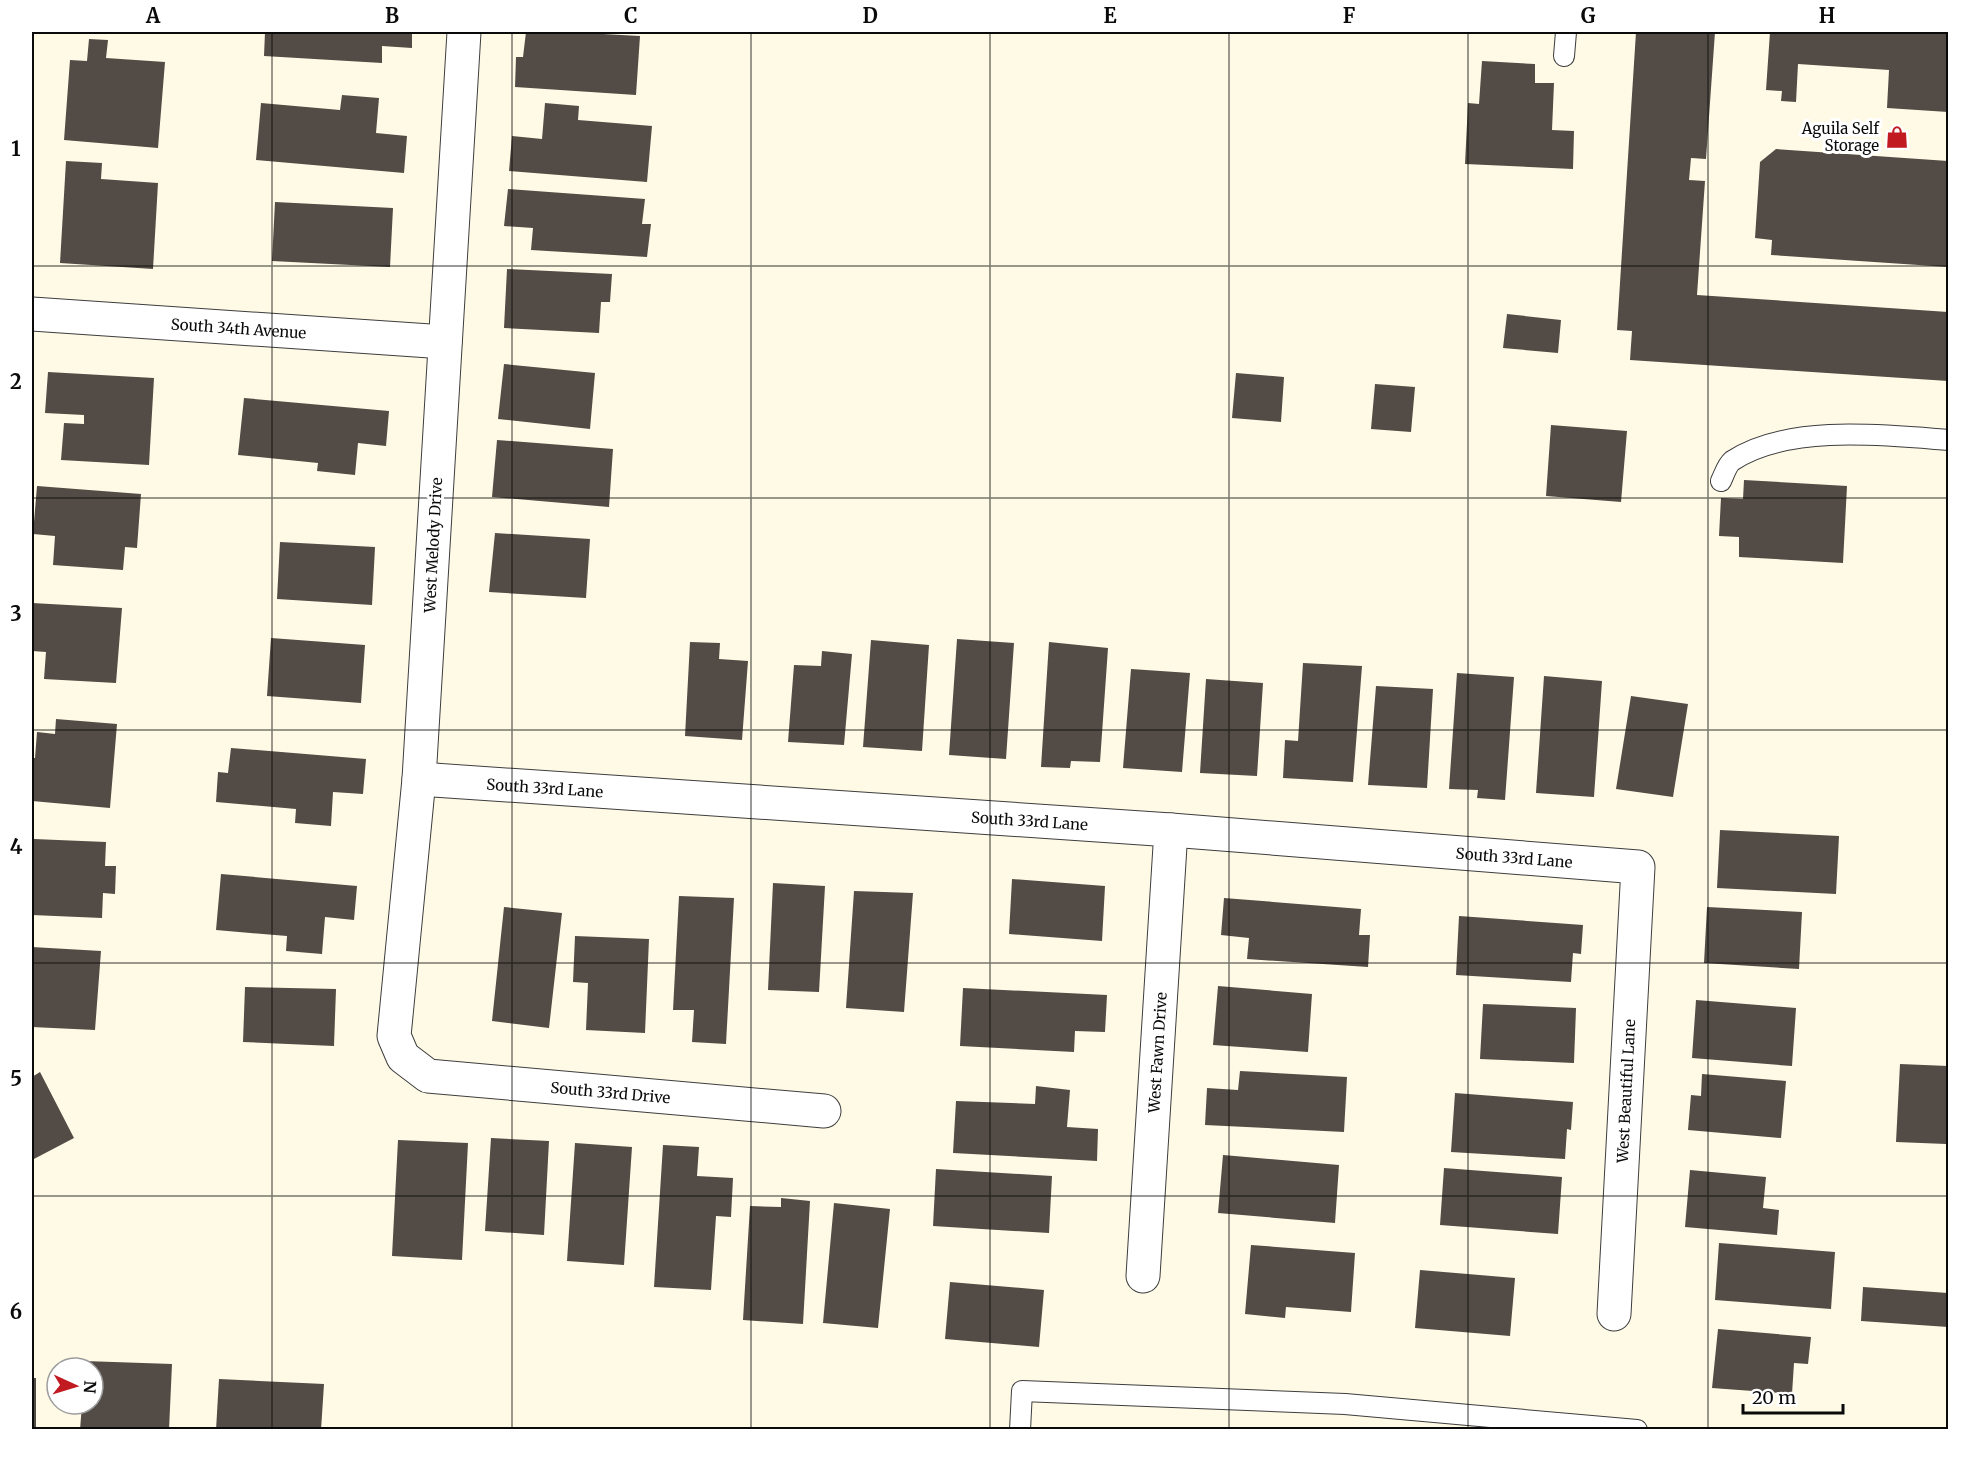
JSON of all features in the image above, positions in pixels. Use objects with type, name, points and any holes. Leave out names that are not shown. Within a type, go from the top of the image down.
[{"type":"street","name":"West Melody Drive","points":[[403,1057],[394,1036],[419,779],[464,32]]},
{"type":"street","name":"South 34th Avenue","points":[[32,314],[445,342]]},
{"type":"street","name":"South 33rd Lane","points":[[419,779],[1171,830],[1638,867]]},
{"type":"street","name":"West Fawn Drive","points":[[1143,1276],[1171,830]]},
{"type":"street","name":"West Beautiful Lane","points":[[1614,1314],[1638,867]]},
{"type":"street","name":"South 33rd Drive","points":[[403,1057],[428,1076],[824,1111]]},
{"type":"lane","points":[[1564,56],[1566,32]]},
{"type":"lane","points":[[1721,481],[1730,462],[1775,442],[1829,435],[1948,440]]},
{"type":"lane","points":[[1020,1430],[1022,1391],[1345,1404],[1637,1430]]},
{"type":"building","points":[[265,32],[412,32],[412,48],[382,46],[382,63],[264,56]]},
{"type":"building","points":[[526,32],[640,36],[636,95],[515,87],[516,57],[523,57]]},
{"type":"building","points":[[1636,32],[1715,32],[1706,159],[1691,158],[1689,180],[1705,181],[1697,295],[1948,312],[1948,381],[1630,360],[1632,331],[1617,330]]},
{"type":"building","points":[[1770,32],[1948,32],[1948,112],[1887,108],[1889,70],[1798,64],[1796,102],[1781,101],[1782,91],[1766,90]]},
{"type":"building","points":[[89,39],[108,40],[106,58],[165,62],[158,148],[64,140],[70,60],[87,61]]},
{"type":"building","points":[[1482,61],[1535,64],[1535,83],[1554,83],[1552,130],[1574,131],[1573,169],[1465,164],[1468,103],[1479,104]]},
{"type":"building","points":[[342,95],[379,98],[376,133],[407,136],[404,173],[256,160],[261,103],[340,110]]},
{"type":"building","points":[[545,103],[579,106],[578,120],[652,126],[647,182],[509,171],[512,136],[542,139]]},
{"type":"building","points":[[1776,149],[1948,161],[1948,267],[1771,255],[1772,240],[1755,238],[1760,162]]},
{"type":"building","points":[[66,161],[102,163],[101,179],[158,183],[153,269],[60,263]]},
{"type":"building","points":[[508,189],[645,199],[642,224],[651,224],[647,257],[531,250],[533,228],[504,226]]},
{"type":"building","points":[[275,202],[393,208],[390,267],[272,261]]},
{"type":"building","points":[[507,269],[612,274],[610,302],[601,302],[599,333],[504,328]]},
{"type":"building","points":[[1507,314],[1561,320],[1558,353],[1503,348]]},
{"type":"building","points":[[504,364],[595,373],[590,429],[498,419]]},
{"type":"building","points":[[48,372],[154,378],[149,465],[61,460],[64,423],[84,424],[84,415],[45,413]]},
{"type":"building","points":[[1236,373],[1284,377],[1281,422],[1232,418]]},
{"type":"building","points":[[1375,384],[1415,387],[1411,432],[1371,429]]},
{"type":"building","points":[[244,398],[389,411],[386,446],[358,443],[355,475],[317,471],[318,463],[238,455]]},
{"type":"building","points":[[1551,425],[1627,431],[1621,502],[1546,496]]},
{"type":"building","points":[[497,440],[613,449],[609,507],[492,497]]},
{"type":"building","points":[[1744,480],[1847,486],[1843,563],[1739,557],[1739,537],[1719,536],[1721,498],[1743,499]]},
{"type":"building","points":[[37,486],[141,494],[137,548],[125,547],[123,570],[53,565],[55,536],[33,534]]},
{"type":"building","points":[[495,533],[590,539],[586,598],[489,592]]},
{"type":"building","points":[[280,542],[375,547],[372,605],[277,599]]},
{"type":"building","points":[[32,603],[122,608],[116,683],[44,679],[46,652],[32,651]]},
{"type":"building","points":[[271,638],[365,645],[361,703],[267,696]]},
{"type":"building","points":[[957,639],[1014,643],[1006,759],[949,755]]},
{"type":"building","points":[[871,640],[929,645],[922,751],[863,747]]},
{"type":"building","points":[[690,642],[720,643],[719,659],[748,661],[742,740],[685,736]]},
{"type":"building","points":[[1049,642],[1108,648],[1100,762],[1071,761],[1070,768],[1041,767]]},
{"type":"building","points":[[822,651],[852,654],[844,745],[788,742],[794,665],[821,666]]},
{"type":"building","points":[[1303,663],[1362,666],[1353,782],[1283,778],[1285,740],[1298,741]]},
{"type":"building","points":[[1131,669],[1190,673],[1182,772],[1123,768]]},
{"type":"building","points":[[1457,673],[1514,677],[1505,800],[1477,798],[1478,790],[1449,789]]},
{"type":"building","points":[[1544,676],[1602,681],[1594,797],[1536,793]]},
{"type":"building","points":[[1206,679],[1263,683],[1257,776],[1200,773]]},
{"type":"building","points":[[1376,686],[1433,689],[1427,788],[1368,785]]},
{"type":"building","points":[[1631,696],[1688,704],[1673,797],[1616,789]]},
{"type":"building","points":[[56,719],[117,724],[110,808],[32,801],[32,758],[35,758],[37,732],[55,734]]},
{"type":"building","points":[[231,748],[366,759],[363,794],[333,792],[331,826],[295,823],[296,809],[216,802],[218,772],[228,773]]},
{"type":"building","points":[[1720,830],[1839,836],[1836,894],[1717,888]]},
{"type":"building","points":[[34,839],[106,842],[105,866],[116,866],[115,894],[103,893],[102,918],[32,915]]},
{"type":"building","points":[[221,874],[357,886],[354,920],[325,917],[322,954],[286,951],[287,936],[216,930]]},
{"type":"building","points":[[1012,879],[1105,886],[1102,941],[1009,934]]},
{"type":"building","points":[[773,883],[825,886],[819,992],[768,990]]},
{"type":"building","points":[[854,891],[913,893],[904,1012],[846,1008]]},
{"type":"building","points":[[679,896],[734,898],[726,1044],[692,1042],[694,1010],[673,1010]]},
{"type":"building","points":[[1224,898],[1361,909],[1359,935],[1370,935],[1368,967],[1247,959],[1249,938],[1221,935]]},
{"type":"building","points":[[504,907],[562,913],[549,1028],[492,1021]]},
{"type":"building","points":[[1707,907],[1802,912],[1799,969],[1704,963]]},
{"type":"building","points":[[1459,916],[1583,925],[1581,954],[1573,953],[1571,982],[1456,975]]},
{"type":"building","points":[[575,936],[649,939],[645,1033],[586,1030],[588,983],[573,982]]},
{"type":"building","points":[[32,947],[101,951],[95,1030],[32,1027]]},
{"type":"building","points":[[1218,986],[1312,994],[1308,1052],[1213,1045]]},
{"type":"building","points":[[245,987],[336,989],[334,1046],[243,1042]]},
{"type":"building","points":[[963,988],[1107,995],[1105,1032],[1075,1031],[1074,1052],[960,1046]]},
{"type":"building","points":[[1696,1000],[1796,1008],[1792,1066],[1692,1058]]},
{"type":"building","points":[[1483,1004],[1576,1008],[1574,1063],[1480,1059]]},
{"type":"building","points":[[1900,1064],[1948,1066],[1946,1144],[1896,1142]]},
{"type":"building","points":[[1240,1071],[1347,1077],[1344,1132],[1205,1125],[1207,1088],[1238,1090]]},
{"type":"building","points":[[40,1072],[74,1138],[32,1160],[32,1077]]},
{"type":"building","points":[[1702,1074],[1786,1081],[1781,1138],[1688,1130],[1691,1095],[1701,1096]]},
{"type":"building","points":[[1036,1086],[1070,1090],[1067,1127],[1098,1129],[1097,1161],[953,1153],[956,1101],[1035,1104]]},
{"type":"building","points":[[1455,1093],[1573,1102],[1571,1130],[1567,1129],[1565,1159],[1451,1152]]},
{"type":"building","points":[[491,1138],[549,1141],[544,1235],[485,1231]]},
{"type":"building","points":[[398,1140],[468,1143],[462,1260],[392,1256]]},
{"type":"building","points":[[575,1143],[632,1147],[624,1265],[567,1261]]},
{"type":"building","points":[[663,1145],[699,1147],[697,1176],[733,1178],[731,1217],[716,1216],[711,1290],[654,1287]]},
{"type":"building","points":[[1223,1155],[1339,1165],[1335,1223],[1218,1213]]},
{"type":"building","points":[[1444,1168],[1562,1177],[1558,1234],[1440,1225]]},
{"type":"building","points":[[936,1169],[1052,1176],[1049,1233],[933,1226]]},
{"type":"building","points":[[1690,1170],[1766,1177],[1763,1208],[1779,1210],[1777,1235],[1685,1227]]},
{"type":"building","points":[[781,1198],[810,1201],[803,1324],[743,1320],[750,1206],[781,1207]]},
{"type":"building","points":[[834,1203],[890,1209],[878,1328],[823,1323]]},
{"type":"building","points":[[1719,1243],[1835,1252],[1831,1309],[1715,1300]]},
{"type":"building","points":[[1251,1245],[1355,1253],[1351,1312],[1286,1307],[1285,1318],[1245,1314]]},
{"type":"building","points":[[1420,1270],[1515,1278],[1510,1336],[1415,1328]]},
{"type":"building","points":[[950,1282],[1044,1290],[1039,1347],[945,1339]]},
{"type":"building","points":[[1863,1287],[1948,1293],[1948,1327],[1861,1321]]},
{"type":"building","points":[[1718,1329],[1811,1337],[1808,1364],[1794,1363],[1792,1394],[1712,1388]]},
{"type":"building","points":[[105,1362],[172,1364],[169,1430],[80,1430],[81,1416],[105,1416]]},
{"type":"building","points":[[32,1378],[36,1378],[36,1430],[32,1430]]},
{"type":"building","points":[[219,1379],[324,1384],[321,1430],[216,1430]]},
{"type":"place","name":"Aguila Self Storage","points":[[1897,137]]}]
